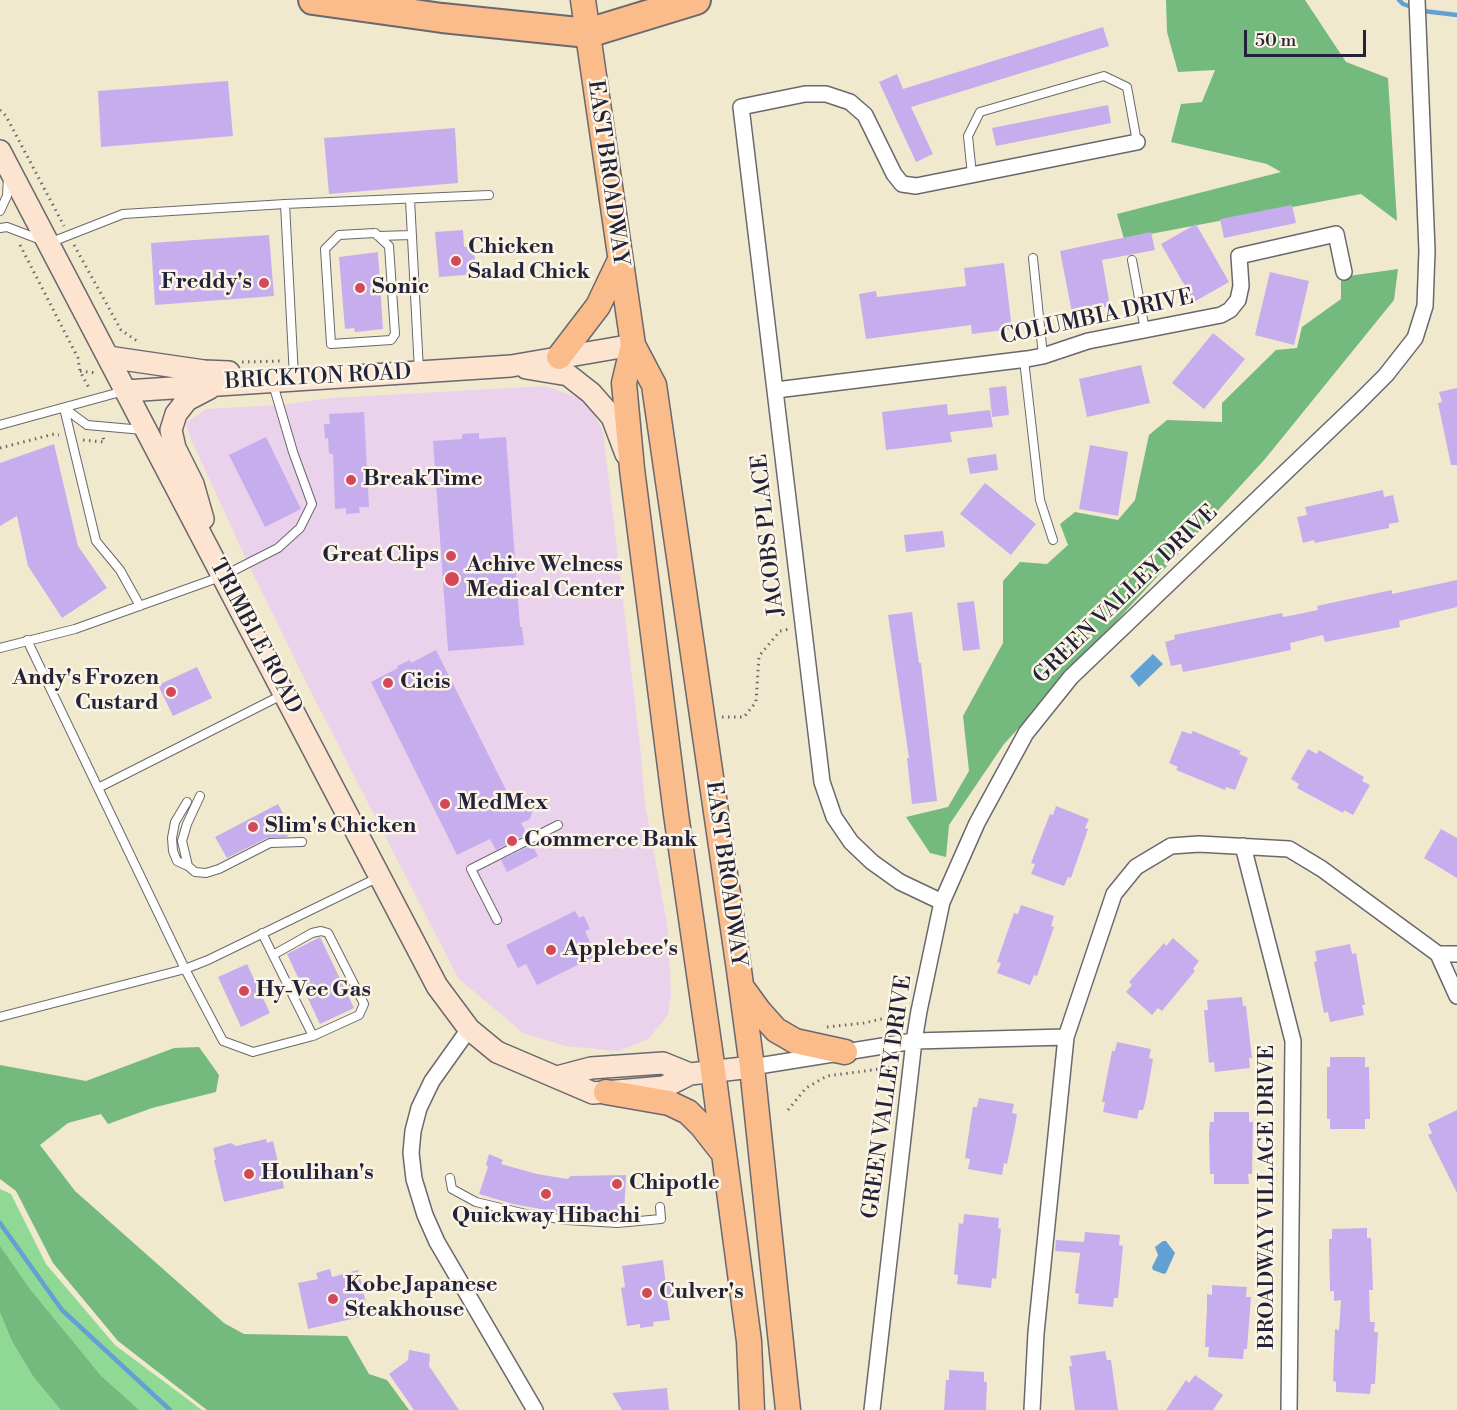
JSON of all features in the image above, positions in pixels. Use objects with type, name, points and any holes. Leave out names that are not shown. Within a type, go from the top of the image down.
[{"type":"highway","points":[[313,0],[442,18],[588,33],[696,0]]},
{"type":"main road","name":"EAST BROADWAY","points":[[583,0],[633,345],[654,385],[752,1067],[788,1410]]},
{"type":"main road","points":[[559,357],[598,306],[620,262]]},
{"type":"main road","name":"EAST BROADWAY","points":[[633,345],[624,383],[632,469],[676,814],[702,1072],[724,1154],[749,1341],[752,1410]]},
{"type":"main road","points":[[741,987],[776,1030],[795,1041],[845,1052]]},
{"type":"main road","points":[[606,1092],[669,1103],[688,1112],[724,1154]]},
{"type":"street","name":"GREEN VALLEY DRIVE","points":[[872,1410],[919,1011],[942,902],[977,823],[1026,733],[1071,677],[1359,402],[1386,375],[1415,338],[1425,306],[1427,251],[1417,0]]},
{"type":"street","name":"JACOBS PLACE","points":[[942,902],[900,882],[872,862],[851,842],[834,817],[822,782],[741,107],[805,94],[826,94],[850,102],[865,115],[894,174],[902,184],[916,186],[972,175]]},
{"type":"street","points":[[972,175],[1137,142]]},
{"type":"street","name":"TRIMBLE ROAD","points":[[4,159],[437,986],[469,1029],[497,1052],[593,1093],[664,1087],[702,1072],[752,1067]]},
{"type":"street","name":"COLUMBIA DRIVE","points":[[776,390],[1024,360],[1088,341],[1221,315],[1230,310],[1238,300],[1241,286],[1239,256],[1336,234],[1344,272]]},
{"type":"street","name":"BRICKTON ROAD","points":[[126,391],[511,366],[633,345]]},
{"type":"street","points":[[108,357],[204,371],[236,372],[268,380]]},
{"type":"street","name":"BRICKTON ROAD","points":[[511,366],[568,375],[591,393],[612,417],[632,469]]},
{"type":"street","points":[[207,546],[202,514],[193,484],[175,448],[171,430],[176,414],[187,400],[218,384]]},
{"type":"street","points":[[1032,1410],[1036,1333],[1066,1037],[1114,894],[1136,867],[1171,846],[1199,844],[1289,849],[1322,870],[1438,954],[1457,996]]},
{"type":"street","name":"BROADWAY VILLAGE DRIVE","points":[[1243,846],[1293,1041],[1289,1410]]},
{"type":"street","points":[[1438,954],[1457,954]]},
{"type":"street","points":[[469,1029],[432,1081],[419,1108],[413,1131],[411,1153],[414,1179],[425,1215],[437,1242],[535,1410]]},
{"type":"street","points":[[752,1067],[914,1041],[1066,1037]]},
{"type":"street","name":"TRIMBLE ROAD","points":[[557,1077],[591,1068],[663,1062],[702,1072]]},
{"type":"lane","points":[[972,175],[968,136],[980,112],[1104,76],[1127,87],[1137,142]]},
{"type":"lane","points":[[0,211],[7,196],[4,159]]},
{"type":"lane","points":[[0,228],[10,228],[49,243],[123,214],[489,195]]},
{"type":"lane","points":[[410,199],[420,373]]},
{"type":"lane","points":[[285,204],[294,379]]},
{"type":"lane","points":[[378,236],[389,246],[395,334],[391,340],[331,344],[325,249],[339,235],[375,233],[378,236],[412,235]]},
{"type":"lane","points":[[1033,258],[1043,356]]},
{"type":"lane","points":[[1131,260],[1145,330]]},
{"type":"lane","points":[[1024,360],[1040,500],[1053,540]]},
{"type":"lane","points":[[0,648],[75,629],[223,576],[278,548],[300,528],[312,504],[268,380]]},
{"type":"lane","points":[[0,425],[126,391]]},
{"type":"lane","points":[[64,408],[87,424],[147,430]]},
{"type":"lane","points":[[64,408],[96,541],[120,570],[140,606]]},
{"type":"lane","points":[[27,640],[222,1041],[252,1052],[313,1036],[358,1016],[364,1004],[328,933],[321,931],[312,933],[273,955]]},
{"type":"lane","points":[[98,788],[284,694]]},
{"type":"lane","points":[[188,866],[182,841],[200,796]]},
{"type":"lane","points":[[187,802],[175,822],[171,838],[177,861],[195,872],[206,873],[219,869],[270,843],[302,842]]},
{"type":"lane","points":[[497,920],[471,869],[558,825]]},
{"type":"lane","points":[[0,1017],[185,969],[380,876]]},
{"type":"lane","points":[[262,933],[313,1036]]},
{"type":"lane","points":[[450,1178],[452,1189],[476,1202],[526,1214],[567,1220],[617,1222],[661,1219],[660,1207]]},
{"type":"path","points":[[0,110],[6,116],[121,330],[144,346]]},
{"type":"path","points":[[10,228],[8,238],[20,245],[78,358],[94,400]]},
{"type":"path","points":[[241,362],[281,360]]},
{"type":"path","points":[[722,717],[744,717],[756,702],[759,656],[780,631],[802,627]]},
{"type":"path","points":[[824,1028],[864,1023],[919,1011]]},
{"type":"path","points":[[788,1110],[806,1088],[827,1076],[912,1065]]},
{"type":"shaded area","points":[[546,386],[586,401],[603,431],[645,804],[668,930],[671,995],[668,1015],[648,1039],[619,1051],[565,1046],[523,1033],[458,978],[306,682],[248,563],[190,437],[186,423],[206,409],[280,405],[332,398]]},
{"type":"green space","points":[[1166,0],[1305,0],[1346,62],[1388,78],[1397,221],[1361,194],[1124,239],[1117,214],[1281,172],[1267,164],[1171,142],[1181,104],[1202,102],[1215,70],[1178,72],[1167,32]]},
{"type":"green space","points":[[1398,269],[1394,300],[1265,459],[1004,744],[949,825],[946,857],[930,853],[906,817],[948,807],[969,771],[963,716],[1003,643],[1003,581],[1020,562],[1047,564],[1068,545],[1060,524],[1075,512],[1118,520],[1135,500],[1149,435],[1167,420],[1222,422],[1222,403],[1276,350],[1297,348],[1302,327],[1341,299],[1341,277]]},
{"type":"green space","points":[[199,1047],[219,1075],[216,1092],[152,1108],[108,1124],[101,1114],[68,1123],[40,1145],[75,1191],[224,1323],[244,1334],[347,1336],[369,1374],[387,1380],[409,1410],[207,1410],[118,1341],[53,1263],[16,1191],[0,1179],[0,1065],[86,1081],[174,1048]]},
{"type":"green space","points":[[0,1189],[11,1194],[46,1264],[115,1345],[202,1410],[0,1410]]},
{"type":"green space","points":[[0,1246],[29,1288],[101,1376],[139,1410],[61,1410],[33,1376],[12,1341],[0,1312]]},
{"type":"water","points":[[1153,654],[1163,664],[1139,687],[1130,676]]},
{"type":"water","points":[[1166,1241],[1175,1253],[1164,1274],[1153,1270],[1152,1267],[1158,1255],[1155,1247]]},
{"type":"building","points":[[1103,27],[1109,46],[911,107],[933,154],[916,162],[879,82],[897,74],[903,89]]},
{"type":"building","points":[[228,81],[233,136],[101,147],[98,91]]},
{"type":"building","points":[[1108,105],[1111,123],[996,146],[992,128]]},
{"type":"building","points":[[455,128],[458,183],[329,194],[324,138]]},
{"type":"building","points":[[1292,205],[1296,223],[1224,238],[1220,219]]},
{"type":"building","points":[[1196,224],[1229,282],[1194,302],[1161,244]]},
{"type":"building","name":"Chicken Salad Chick","points":[[463,230],[464,247],[474,246],[476,274],[439,277],[435,232]]},
{"type":"building","points":[[1151,232],[1155,250],[1102,260],[1110,306],[1072,313],[1060,251]]},
{"type":"building","points":[[269,235],[274,296],[155,305],[151,243]]},
{"type":"building","points":[[378,252],[383,329],[355,332],[354,328],[345,329],[339,257]]},
{"type":"building","points":[[1004,263],[1012,329],[972,334],[971,325],[866,339],[859,294],[876,291],[877,297],[966,286],[964,268]]},
{"type":"building","points":[[1270,272],[1309,281],[1294,345],[1255,335]]},
{"type":"building","points":[[1213,333],[1245,359],[1204,409],[1172,383]]},
{"type":"building","points":[[1141,365],[1150,403],[1087,417],[1079,379]]},
{"type":"building","points":[[1006,386],[1009,415],[992,417],[989,388]]},
{"type":"building","points":[[1457,388],[1457,465],[1451,465],[1438,403],[1442,402],[1439,392]]},
{"type":"building","points":[[947,404],[948,415],[990,410],[993,427],[950,432],[952,442],[886,450],[882,412]]},
{"type":"building","name":"BreakTime","points":[[364,412],[369,507],[359,507],[360,513],[346,514],[346,508],[335,509],[333,454],[329,454],[324,424],[330,424],[329,414]]},
{"type":"building","points":[[479,433],[479,439],[506,437],[520,627],[522,627],[524,645],[448,651],[433,441],[462,439],[462,434]]},
{"type":"building","name":"BreakTime","points":[[266,437],[301,509],[265,527],[229,455]]},
{"type":"building","points":[[54,444],[78,546],[107,588],[62,618],[28,566],[17,516],[0,526],[0,463]]},
{"type":"building","points":[[1090,445],[1128,452],[1118,516],[1079,509]]},
{"type":"building","points":[[996,454],[998,470],[970,474],[967,458]]},
{"type":"building","points":[[985,483],[1036,524],[1011,555],[960,514]]},
{"type":"building","points":[[1383,490],[1384,497],[1393,495],[1399,522],[1389,524],[1389,528],[1315,543],[1314,540],[1303,543],[1297,517],[1307,515],[1305,507]]},
{"type":"building","points":[[943,531],[945,547],[906,552],[904,535]]},
{"type":"building","points":[[1457,580],[1457,607],[1399,621],[1400,627],[1325,642],[1323,635],[1290,643],[1291,650],[1183,672],[1181,664],[1171,666],[1165,642],[1175,639],[1174,635],[1282,613],[1283,617],[1294,615],[1318,610],[1317,606],[1340,601],[1392,590],[1392,594]]},
{"type":"building","points":[[974,601],[980,649],[963,651],[957,603]]},
{"type":"building","points":[[912,612],[919,663],[921,663],[937,801],[912,804],[907,758],[909,758],[888,615]]},
{"type":"building","points":[[436,650],[516,810],[524,806],[533,809],[530,819],[521,823],[527,834],[496,850],[490,839],[457,855],[371,682],[398,668],[397,666],[410,660],[411,663]]},
{"type":"building","points":[[197,667],[212,698],[173,716],[158,685]]},
{"type":"building","points":[[1182,731],[1191,734],[1193,731],[1241,751],[1239,754],[1248,758],[1235,790],[1226,787],[1225,790],[1176,770],[1178,767],[1169,763]]},
{"type":"building","points":[[1308,749],[1317,754],[1319,750],[1364,777],[1362,781],[1370,785],[1353,815],[1344,810],[1343,813],[1297,788],[1299,784],[1291,779]]},
{"type":"building","points":[[278,804],[293,832],[286,837],[267,838],[227,858],[215,837]]},
{"type":"building","points":[[1056,806],[1089,819],[1085,828],[1088,829],[1071,878],[1068,877],[1064,886],[1031,874],[1035,864],[1031,863],[1050,814],[1053,815]]},
{"type":"building","points":[[1441,829],[1457,838],[1457,878],[1424,858]]},
{"type":"building","points":[[532,845],[538,856],[507,872],[501,860]]},
{"type":"building","points":[[1021,905],[1054,916],[1051,926],[1054,927],[1037,976],[1034,975],[1030,985],[997,973],[1001,963],[997,962],[1014,913],[1018,914]]},
{"type":"building","name":"Applebee's","points":[[575,911],[579,918],[584,916],[590,929],[585,931],[596,956],[537,985],[526,964],[518,968],[506,945]]},
{"type":"building","points":[[320,937],[354,1008],[320,1024],[287,954]]},
{"type":"building","points":[[1173,938],[1199,961],[1193,969],[1195,971],[1162,1011],[1158,1008],[1152,1015],[1126,992],[1132,985],[1129,982],[1164,943],[1166,946]]},
{"type":"building","points":[[1350,944],[1352,954],[1356,953],[1365,1005],[1362,1005],[1364,1015],[1330,1022],[1328,1012],[1324,1013],[1314,962],[1317,961],[1315,951]]},
{"type":"building","points":[[247,964],[270,1013],[241,1027],[218,977]]},
{"type":"building","points":[[1242,997],[1243,1006],[1246,1006],[1252,1058],[1249,1058],[1250,1068],[1215,1072],[1214,1062],[1209,1063],[1204,1010],[1208,1010],[1207,1000]]},
{"type":"building","points":[[1117,1042],[1151,1049],[1149,1058],[1153,1059],[1146,1099],[1143,1110],[1139,1110],[1137,1119],[1103,1112],[1105,1102],[1102,1102],[1112,1051],[1115,1051]]},
{"type":"building","points":[[1330,1057],[1365,1057],[1365,1067],[1369,1067],[1370,1119],[1365,1119],[1365,1129],[1330,1129],[1330,1119],[1327,1119],[1327,1067],[1330,1067]]},
{"type":"building","points":[[979,1098],[1014,1104],[1012,1113],[1017,1114],[1007,1164],[1004,1163],[1002,1175],[968,1169],[970,1159],[965,1158],[971,1119],[973,1107],[977,1107]]},
{"type":"building","points":[[1457,1110],[1457,1193],[1428,1135],[1432,1133],[1428,1124]]},
{"type":"building","points":[[1214,1112],[1249,1112],[1249,1122],[1253,1122],[1252,1174],[1248,1174],[1249,1184],[1214,1184],[1214,1174],[1210,1174],[1209,1134],[1210,1122],[1214,1122]]},
{"type":"building","name":"Houlihan's","points":[[266,1139],[267,1143],[273,1141],[284,1188],[224,1202],[213,1148],[231,1143],[236,1146]]},
{"type":"building","points":[[489,1154],[503,1160],[501,1164],[567,1179],[571,1176],[626,1175],[624,1215],[568,1214],[513,1204],[479,1194],[488,1167],[486,1165]]},
{"type":"building","points":[[964,1214],[999,1218],[998,1228],[1001,1229],[996,1279],[992,1278],[991,1288],[957,1284],[958,1275],[954,1274],[959,1223],[963,1224]]},
{"type":"building","points":[[1367,1228],[1367,1238],[1371,1238],[1373,1290],[1369,1290],[1370,1322],[1375,1322],[1374,1332],[1378,1332],[1375,1384],[1371,1384],[1370,1394],[1336,1392],[1336,1382],[1333,1381],[1335,1329],[1339,1330],[1341,1300],[1334,1301],[1334,1291],[1330,1291],[1329,1239],[1332,1239],[1332,1229]]},
{"type":"building","points":[[1085,1232],[1120,1235],[1119,1245],[1123,1246],[1118,1298],[1114,1298],[1113,1307],[1078,1304],[1079,1294],[1075,1293],[1080,1253],[1055,1251],[1056,1240],[1084,1242]]},
{"type":"building","points":[[663,1260],[666,1286],[671,1285],[672,1298],[667,1298],[670,1320],[653,1322],[654,1326],[640,1328],[640,1324],[627,1326],[621,1288],[625,1287],[622,1266]]},
{"type":"building","name":"Kobe Japanese Steakhouse","points":[[330,1269],[332,1277],[358,1270],[369,1315],[308,1329],[298,1283],[318,1279],[316,1273]]},
{"type":"building","points":[[1212,1285],[1247,1287],[1246,1297],[1251,1297],[1247,1349],[1244,1349],[1243,1359],[1208,1357],[1209,1347],[1205,1347],[1207,1294],[1212,1295]]},
{"type":"building","points":[[409,1350],[430,1354],[429,1366],[459,1410],[414,1410],[389,1374],[408,1360]]},
{"type":"building","points":[[1105,1351],[1107,1360],[1111,1360],[1118,1410],[1075,1410],[1069,1366],[1072,1366],[1070,1356]]},
{"type":"building","points":[[949,1370],[984,1372],[984,1382],[987,1382],[986,1410],[944,1410]]},
{"type":"building","points":[[1195,1375],[1223,1395],[1213,1410],[1166,1410],[1186,1380],[1189,1383]]},
{"type":"building","points":[[667,1388],[669,1410],[622,1410],[612,1393]]},
{"type":"waterway","points":[[1399,0],[1403,4],[1423,11],[1457,15]]},
{"type":"waterway","points":[[0,1223],[62,1310],[170,1410]]},
{"type":"place","name":"Chicken Salad Chick","points":[[456,261]]},
{"type":"place","name":"Freddy's","points":[[264,283]]},
{"type":"place","name":"Sonic","points":[[360,288]]},
{"type":"place","name":"BreakTime","points":[[351,480]]},
{"type":"place","name":"Great Clips","points":[[451,556]]},
{"type":"place","name":"Achive Welness Medical Center","points":[[452,579]]},
{"type":"place","name":"Cicis","points":[[388,683]]},
{"type":"place","name":"Andy's Frozen Custard","points":[[171,692]]},
{"type":"place","name":"MedMex","points":[[445,804]]},
{"type":"place","name":"Slim's Chicken","points":[[253,827]]},
{"type":"place","name":"Commerce Bank","points":[[512,841]]},
{"type":"place","name":"Applebee's","points":[[551,950]]},
{"type":"place","name":"Hy-Vee Gas","points":[[244,991]]},
{"type":"place","name":"Houlihan's","points":[[249,1174]]},
{"type":"place","name":"Chipotle","points":[[617,1184]]},
{"type":"place","name":"Quickway Hibachi","points":[[546,1194]]},
{"type":"place","name":"Culver's","points":[[647,1293]]},
{"type":"place","name":"Kobe Japanese Steakhouse","points":[[333,1299]]}]
